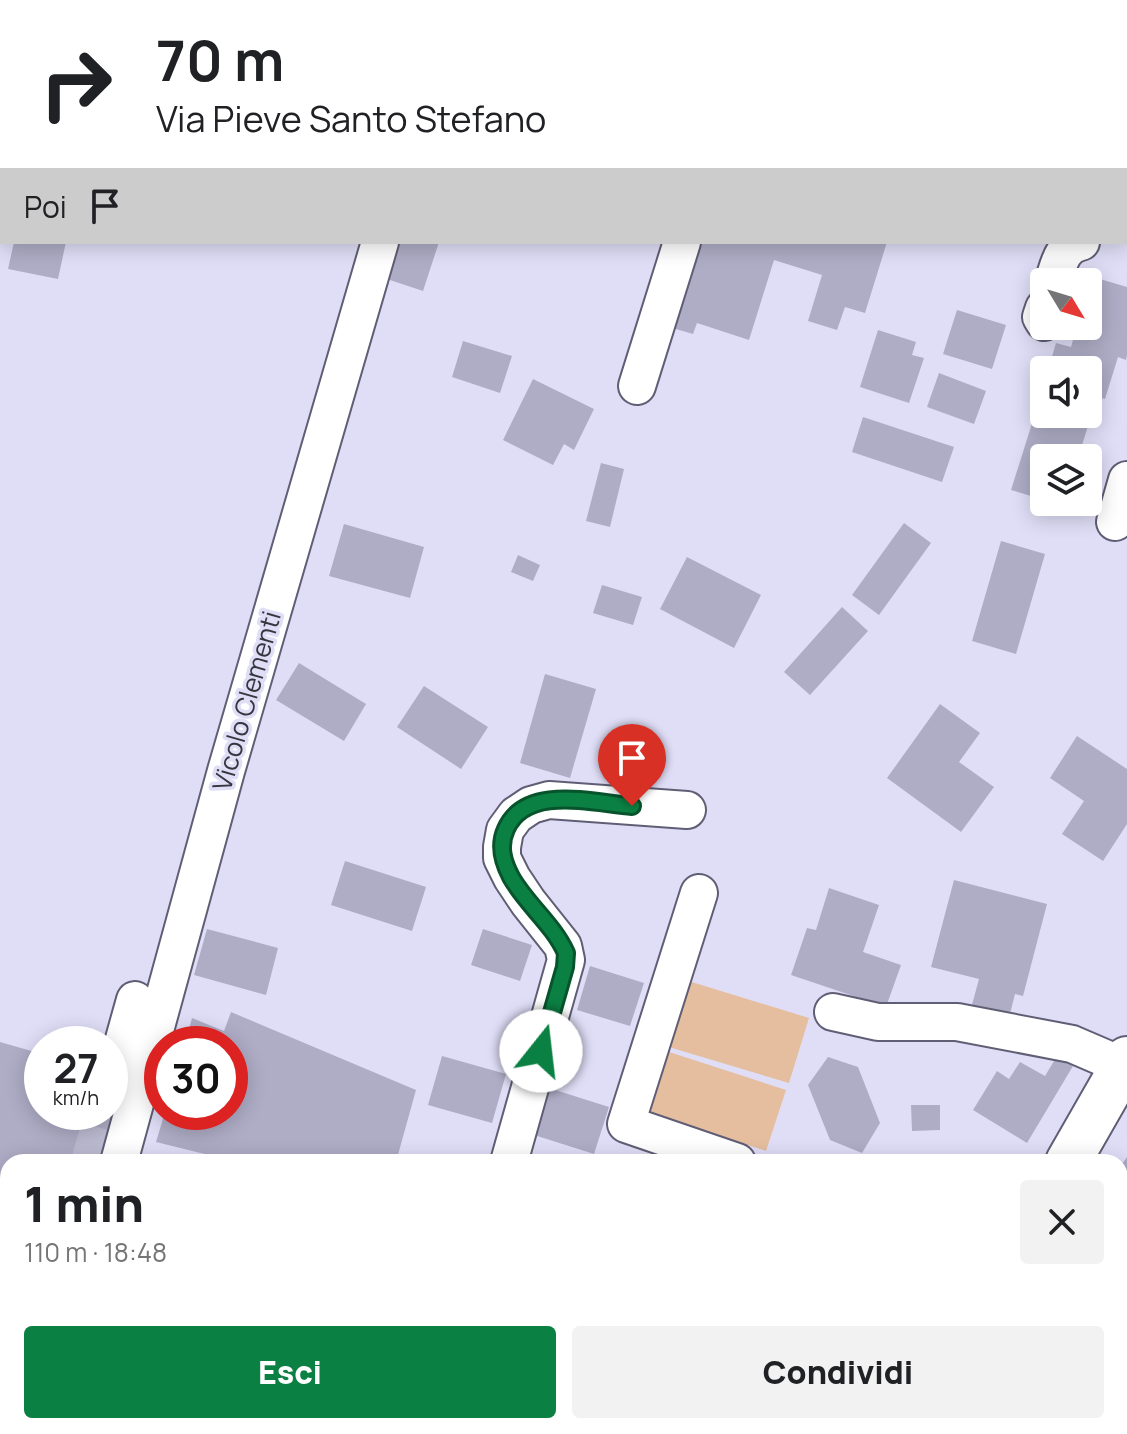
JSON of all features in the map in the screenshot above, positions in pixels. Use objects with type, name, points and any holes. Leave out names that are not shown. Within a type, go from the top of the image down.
[{"type":"main road","points":[[1073,1154],[1125,1062]]},
{"type":"street","name":"Vicolo Clementi","points":[[121,1154],[226,771],[379,244]]},
{"type":"street","points":[[637,386],[681,244]]},
{"type":"street","points":[[1058,268],[1065,249],[1076,244]]},
{"type":"street","points":[[1115,522],[1127,480]]},
{"type":"street","points":[[511,1154],[566,960],[559,940],[512,878],[502,858],[505,830],[523,810],[549,800],[687,810]]},
{"type":"street","points":[[699,893],[626,1124],[714,1154]]},
{"type":"street","points":[[128,1026],[135,1000]]},
{"type":"street","points":[[833,1012],[878,1022],[957,1022],[1072,1044],[1125,1062]]},
{"type":"shaded area","points":[[682,979],[809,1018],[789,1083],[662,1045]]},
{"type":"shaded area","points":[[660,1049],[786,1090],[766,1151],[640,1110]]},
{"type":"building","points":[[14,244],[66,244],[58,279],[8,269]]},
{"type":"building","points":[[398,244],[438,244],[423,291],[387,279]]},
{"type":"building","points":[[695,244],[886,244],[865,313],[845,307],[837,330],[808,321],[822,275],[774,260],[749,340],[697,323],[693,334],[669,327]]},
{"type":"building","points":[[1102,280],[1127,287],[1127,355],[1126,360],[1118,357],[1105,399],[1102,398],[1102,356],[1052,356],[1056,343],[1071,347],[1073,340],[1102,340]]},
{"type":"building","points":[[957,310],[1006,325],[992,369],[943,354]]},
{"type":"building","points":[[878,330],[916,342],[912,355],[924,358],[909,403],[860,387]]},
{"type":"building","points":[[463,341],[512,356],[500,393],[452,377]]},
{"type":"building","points":[[939,373],[986,391],[974,424],[927,407]]},
{"type":"building","points":[[533,379],[594,409],[574,450],[564,444],[553,465],[503,440]]},
{"type":"building","points":[[863,417],[954,447],[942,482],[852,452]]},
{"type":"building","points":[[1031,428],[1087,428],[1082,444],[1030,444],[1030,496],[1011,490]]},
{"type":"building","points":[[601,463],[624,469],[610,527],[586,521]]},
{"type":"building","points":[[904,523],[931,543],[879,615],[852,595]]},
{"type":"building","points":[[344,524],[424,547],[410,598],[329,576]]},
{"type":"building","points":[[1001,541],[1045,554],[1016,654],[972,641]]},
{"type":"building","points":[[518,555],[540,565],[533,581],[511,572]]},
{"type":"building","points":[[687,557],[761,595],[734,648],[660,609]]},
{"type":"building","points":[[602,585],[642,597],[633,625],[593,613]]},
{"type":"building","points":[[842,607],[868,631],[810,695],[784,672]]},
{"type":"building","points":[[299,663],[366,704],[344,741],[276,700]]},
{"type":"building","points":[[545,674],[596,689],[570,778],[520,763]]},
{"type":"building","points":[[424,686],[488,727],[461,769],[397,727]]},
{"type":"building","points":[[940,704],[980,733],[959,762],[994,787],[961,832],[887,778]]},
{"type":"building","points":[[1077,736],[1127,769],[1127,824],[1103,861],[1062,834],[1084,801],[1050,778]]},
{"type":"building","points":[[345,861],[426,887],[412,931],[331,905]]},
{"type":"building","points":[[954,880],[1047,904],[1023,996],[1015,994],[1008,1022],[970,1012],[979,979],[931,967]]},
{"type":"building","points":[[829,888],[879,905],[863,952],[901,965],[886,1007],[791,975],[807,928],[816,930]]},
{"type":"building","points":[[207,929],[278,948],[266,995],[194,975]]},
{"type":"building","points":[[483,929],[532,945],[520,981],[471,965]]},
{"type":"building","points":[[590,966],[644,983],[630,1026],[577,1010]]},
{"type":"building","points":[[231,1012],[416,1090],[398,1154],[205,1154],[156,1142],[160,1130],[248,1130],[248,1026],[226,1026]]},
{"type":"building","points":[[192,1018],[212,1026],[190,1026]]},
{"type":"building","points":[[0,1042],[24,1049],[24,1130],[114,1130],[107,1154],[0,1154]]},
{"type":"building","points":[[442,1056],[506,1074],[492,1123],[428,1105]]},
{"type":"building","points":[[1057,1056],[1073,1066],[1027,1143],[973,1110],[997,1071],[1009,1079],[1020,1062],[1045,1076]]},
{"type":"building","points":[[828,1057],[858,1067],[880,1123],[862,1153],[830,1140],[808,1085]]},
{"type":"building","points":[[549,1088],[609,1107],[594,1154],[534,1135]]},
{"type":"building","points":[[911,1105],[940,1105],[940,1130],[912,1131]]},
{"type":"tunnel","points":[[91,1154],[98,1130]]},
{"type":"route","points":[[541,1051],[565,967],[566,953],[528,902],[502,858],[505,830],[516,815],[540,801],[632,806]]}]
